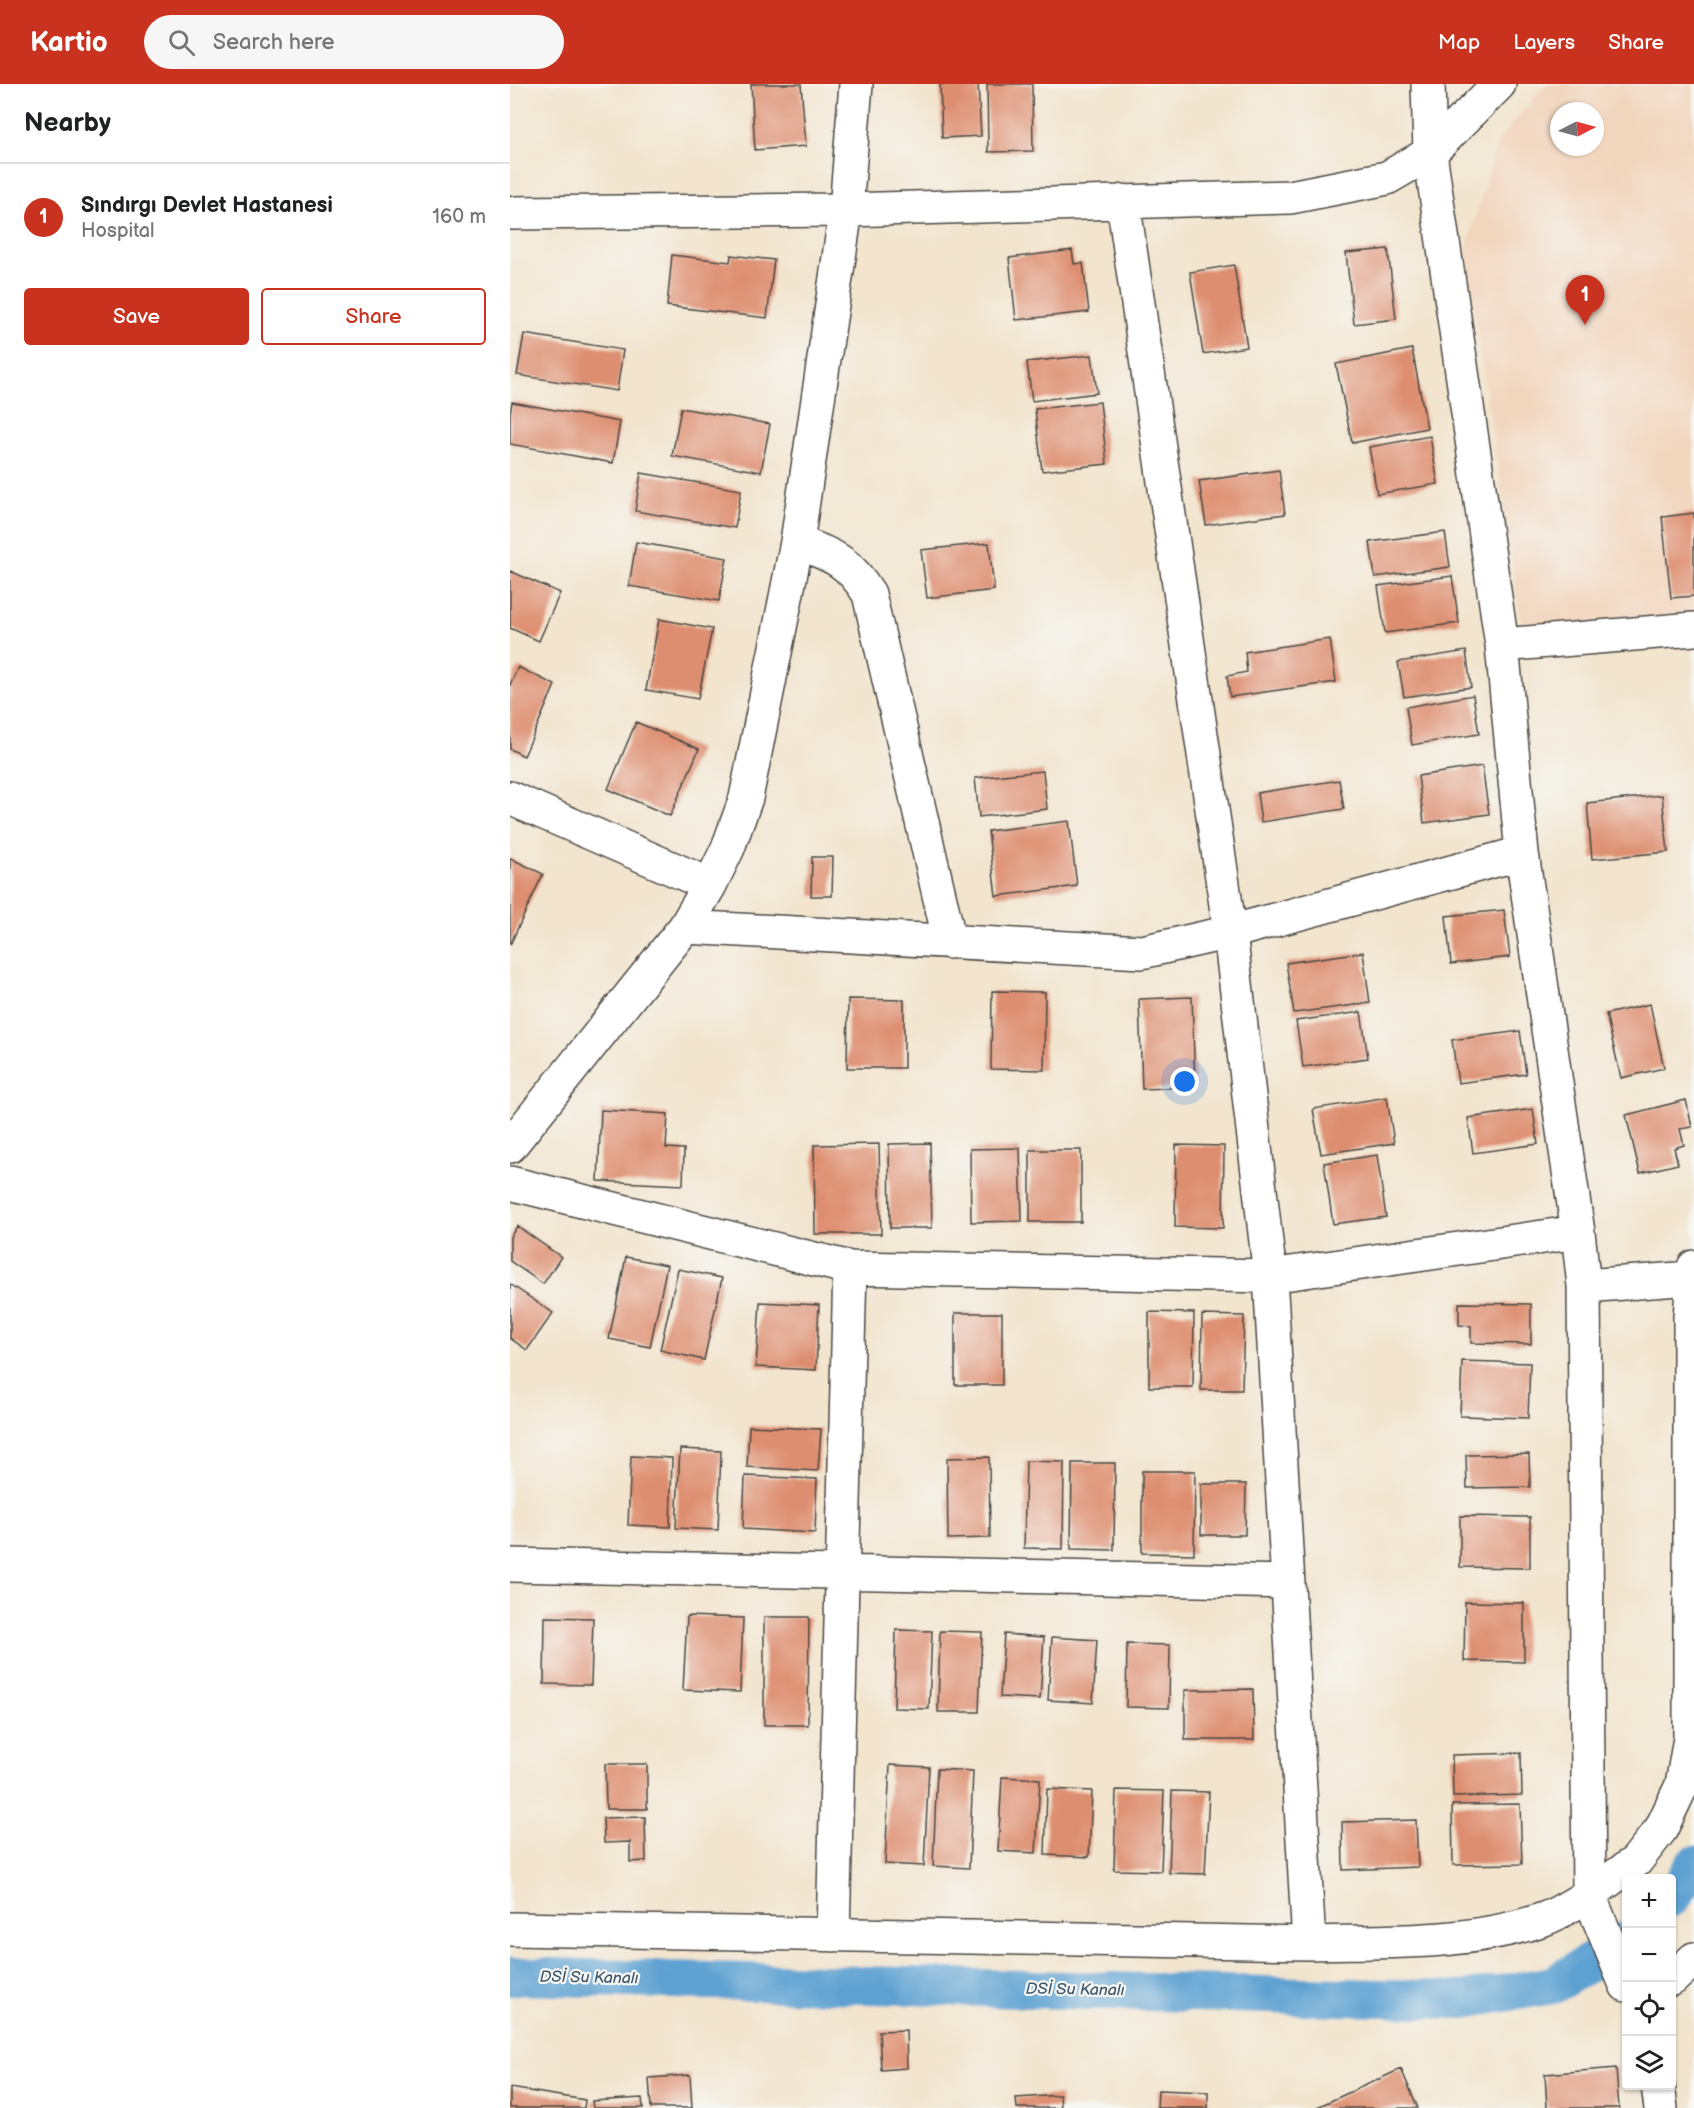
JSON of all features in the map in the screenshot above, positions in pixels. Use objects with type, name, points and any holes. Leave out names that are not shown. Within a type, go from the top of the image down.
[{"type":"street","points":[[510,1146],[685,927],[710,885],[728,848],[746,798],[797,542],[846,210],[856,84]]},
{"type":"street","points":[[1428,84],[1430,153],[1502,645],[1522,854],[1584,1286],[1589,1896],[1622,1974]]},
{"type":"street","points":[[510,213],[846,210],[1290,197],[1387,178],[1430,153],[1499,84]]},
{"type":"street","points":[[1123,201],[1230,932],[1270,1276],[1309,1943]]},
{"type":"street","points":[[797,542],[835,556],[860,578],[869,594],[950,942]]},
{"type":"street","points":[[1502,645],[1694,629]]},
{"type":"street","points":[[510,798],[710,885]]},
{"type":"street","points":[[685,927],[1142,952],[1230,932],[1522,854]]},
{"type":"street","points":[[510,1183],[850,1268],[1270,1276],[1578,1232]]},
{"type":"street","points":[[833,1935],[850,1268]]},
{"type":"street","points":[[510,1929],[1309,1943],[1439,1939],[1502,1931],[1546,1919],[1589,1896],[1636,1861],[1661,1829],[1682,1785],[1690,1738],[1690,1317],[1693,1272],[1584,1286]]},
{"type":"street","points":[[510,1564],[1288,1582]]},
{"type":"street","points":[[1676,1975],[1694,1959]]},
{"type":"street","points":[[1659,2090],[1661,2108]]},
{"type":"shaded area","points":[[1546,84],[1694,84],[1694,630],[1524,642],[1465,253],[1498,141]]},
{"type":"building","points":[[751,84],[801,84],[806,146],[755,150]]},
{"type":"building","points":[[940,84],[978,84],[981,136],[942,138]]},
{"type":"building","points":[[987,84],[1032,84],[1033,151],[988,152]]},
{"type":"building","points":[[1388,249],[1396,319],[1354,324],[1346,253]]},
{"type":"building","points":[[1072,250],[1074,264],[1083,263],[1089,312],[1016,320],[1009,258]]},
{"type":"building","points":[[672,255],[730,262],[731,255],[774,260],[767,318],[667,306]]},
{"type":"building","points":[[1234,265],[1247,347],[1203,354],[1190,272]]},
{"type":"building","points":[[524,334],[623,350],[617,391],[517,375]]},
{"type":"building","points":[[1412,349],[1427,428],[1352,443],[1336,364]]},
{"type":"building","points":[[1092,355],[1097,393],[1032,401],[1027,362]]},
{"type":"building","points":[[512,402],[620,422],[613,463],[510,444]]},
{"type":"building","points":[[1100,402],[1107,464],[1042,471],[1035,409]]},
{"type":"building","points":[[681,408],[770,424],[761,472],[672,456]]},
{"type":"building","points":[[1430,436],[1438,484],[1377,494],[1369,447]]},
{"type":"building","points":[[1279,470],[1285,514],[1206,525],[1199,481]]},
{"type":"building","points":[[641,473],[741,490],[735,528],[635,511]]},
{"type":"building","points":[[1694,513],[1694,596],[1671,598],[1662,517]]},
{"type":"building","points":[[1445,532],[1450,567],[1375,577],[1370,542]]},
{"type":"building","points":[[636,542],[727,558],[719,601],[629,586]]},
{"type":"building","points":[[989,543],[994,590],[927,598],[921,550]]},
{"type":"building","points":[[510,571],[560,593],[539,641],[510,628]]},
{"type":"building","points":[[1452,576],[1459,623],[1385,633],[1378,586]]},
{"type":"building","points":[[659,619],[712,629],[698,699],[646,690]]},
{"type":"building","points":[[1330,639],[1336,682],[1230,697],[1227,676],[1247,672],[1245,652]]},
{"type":"building","points":[[1466,651],[1471,687],[1404,697],[1398,662]]},
{"type":"building","points":[[518,667],[555,685],[524,756],[510,749],[510,685]]},
{"type":"building","points":[[1473,695],[1479,734],[1412,745],[1406,707]]},
{"type":"building","points":[[636,722],[699,749],[670,816],[608,789]]},
{"type":"building","points":[[1482,766],[1489,814],[1424,823],[1418,776]]},
{"type":"building","points":[[1043,771],[1047,809],[979,817],[975,778]]},
{"type":"building","points":[[1339,780],[1344,809],[1261,822],[1257,793]]},
{"type":"building","points":[[1662,795],[1668,852],[1592,859],[1587,803]]},
{"type":"building","points":[[1069,821],[1077,886],[996,896],[988,831]]},
{"type":"building","points":[[812,857],[833,857],[832,896],[811,896]]},
{"type":"building","points":[[510,858],[543,874],[510,945]]},
{"type":"building","points":[[1504,910],[1510,957],[1451,964],[1446,916]]},
{"type":"building","points":[[1363,952],[1370,1003],[1294,1013],[1286,963]]},
{"type":"building","points":[[992,991],[1045,992],[1044,1070],[991,1069]]},
{"type":"building","points":[[1192,997],[1195,1087],[1142,1089],[1139,999]]},
{"type":"building","points":[[848,999],[904,1000],[904,1068],[847,1068]]},
{"type":"building","points":[[1650,1004],[1664,1068],[1621,1078],[1606,1014]]},
{"type":"building","points":[[1361,1012],[1368,1058],[1303,1067],[1296,1021]]},
{"type":"building","points":[[1520,1031],[1526,1074],[1458,1083],[1452,1040]]},
{"type":"building","points":[[1387,1097],[1394,1143],[1321,1154],[1313,1109]]},
{"type":"building","points":[[1686,1100],[1692,1127],[1680,1129],[1684,1145],[1674,1148],[1678,1164],[1640,1173],[1626,1115]]},
{"type":"building","points":[[1533,1109],[1538,1144],[1473,1153],[1468,1118]]},
{"type":"building","points":[[601,1110],[668,1114],[666,1148],[684,1149],[683,1185],[598,1181]]},
{"type":"building","points":[[930,1143],[932,1228],[890,1228],[889,1144]]},
{"type":"building","points":[[879,1144],[881,1234],[815,1234],[814,1145]]},
{"type":"building","points":[[1176,1145],[1224,1146],[1223,1228],[1175,1227]]},
{"type":"building","points":[[1020,1148],[1022,1221],[971,1222],[970,1149]]},
{"type":"building","points":[[1030,1150],[1081,1150],[1081,1222],[1030,1222]]},
{"type":"building","points":[[1377,1155],[1386,1217],[1333,1224],[1324,1163]]},
{"type":"building","points":[[517,1226],[561,1257],[543,1284],[510,1261],[510,1237]]},
{"type":"building","points":[[626,1257],[667,1265],[650,1347],[609,1339]]},
{"type":"building","points":[[678,1269],[722,1278],[704,1360],[660,1350]]},
{"type":"building","points":[[510,1284],[553,1313],[527,1350],[510,1338]]},
{"type":"building","points":[[760,1302],[819,1305],[816,1370],[756,1367]]},
{"type":"building","points":[[1459,1303],[1531,1304],[1531,1344],[1471,1343],[1471,1326],[1459,1325]]},
{"type":"building","points":[[1149,1312],[1194,1313],[1193,1387],[1149,1387]]},
{"type":"building","points":[[955,1313],[1002,1313],[1002,1385],[955,1385]]},
{"type":"building","points":[[1202,1315],[1244,1316],[1242,1390],[1201,1390]]},
{"type":"building","points":[[1462,1361],[1530,1363],[1528,1418],[1460,1416]]},
{"type":"building","points":[[749,1426],[821,1429],[818,1471],[747,1467]]},
{"type":"building","points":[[680,1449],[721,1451],[718,1530],[676,1528]]},
{"type":"building","points":[[1529,1454],[1530,1487],[1467,1488],[1466,1455]]},
{"type":"building","points":[[631,1456],[672,1458],[670,1527],[628,1525]]},
{"type":"building","points":[[989,1457],[990,1538],[948,1539],[947,1458]]},
{"type":"building","points":[[1026,1461],[1064,1462],[1063,1549],[1024,1548]]},
{"type":"building","points":[[1072,1463],[1115,1463],[1114,1550],[1071,1549]]},
{"type":"building","points":[[1142,1471],[1195,1471],[1194,1554],[1142,1553]]},
{"type":"building","points":[[745,1476],[817,1479],[815,1533],[743,1529]]},
{"type":"building","points":[[1201,1484],[1246,1484],[1245,1535],[1201,1535]]},
{"type":"building","points":[[1460,1516],[1530,1517],[1530,1568],[1460,1567]]},
{"type":"building","points":[[1465,1602],[1524,1603],[1524,1662],[1464,1661]]},
{"type":"building","points":[[687,1616],[743,1618],[740,1692],[683,1690]]},
{"type":"building","points":[[545,1617],[593,1618],[591,1685],[544,1684]]},
{"type":"building","points":[[764,1617],[809,1617],[808,1725],[764,1725]]},
{"type":"building","points":[[896,1630],[932,1631],[929,1709],[894,1708]]},
{"type":"building","points":[[940,1631],[982,1632],[979,1712],[938,1712]]},
{"type":"building","points":[[1004,1634],[1044,1637],[1040,1699],[1000,1697]]},
{"type":"building","points":[[1052,1637],[1097,1640],[1093,1703],[1048,1700]]},
{"type":"building","points":[[1127,1644],[1170,1645],[1169,1708],[1126,1707]]},
{"type":"building","points":[[1253,1689],[1254,1740],[1185,1740],[1185,1690]]},
{"type":"building","points":[[1521,1753],[1522,1795],[1453,1797],[1452,1755]]},
{"type":"building","points":[[605,1764],[647,1764],[647,1809],[606,1809]]},
{"type":"building","points":[[890,1765],[929,1767],[924,1866],[885,1864]]},
{"type":"building","points":[[937,1769],[973,1771],[969,1868],[933,1866]]},
{"type":"building","points":[[1002,1777],[1040,1779],[1036,1853],[998,1851]]},
{"type":"building","points":[[1047,1789],[1092,1791],[1089,1857],[1045,1855]]},
{"type":"building","points":[[1116,1790],[1164,1791],[1161,1871],[1114,1870]]},
{"type":"building","points":[[1172,1791],[1209,1792],[1205,1874],[1169,1873]]},
{"type":"building","points":[[1520,1804],[1522,1864],[1453,1865],[1452,1805]]},
{"type":"building","points":[[645,1817],[646,1861],[630,1862],[630,1842],[604,1843],[603,1818]]},
{"type":"building","points":[[1416,1820],[1418,1867],[1343,1870],[1342,1822]]},
{"type":"building","points":[[906,2030],[907,2068],[881,2070],[879,2031]]},
{"type":"building","points":[[1616,2068],[1619,2108],[1547,2108],[1545,2074]]},
{"type":"building","points":[[1401,2069],[1418,2108],[1315,2108]]},
{"type":"building","points":[[690,2075],[692,2108],[651,2108],[649,2078]]},
{"type":"building","points":[[510,2088],[585,2100],[584,2108],[510,2108]]},
{"type":"building","points":[[1158,2090],[1208,2092],[1208,2108],[1157,2108]]},
{"type":"building","points":[[1060,2095],[1061,2108],[1017,2108],[1016,2098]]},
{"type":"building","points":[[642,2098],[643,2108],[593,2108],[592,2101]]},
{"type":"waterway","name":"DSİ Su Kanalı","points":[[1676,1892],[1694,1865]]},
{"type":"waterway","name":"DSİ Su Kanalı","points":[[510,1976],[1463,2000],[1553,1985],[1622,1942]]},
{"type":"place","name":"Sındırgı Devlet Hastanesi","points":[[1585,325]]}]
